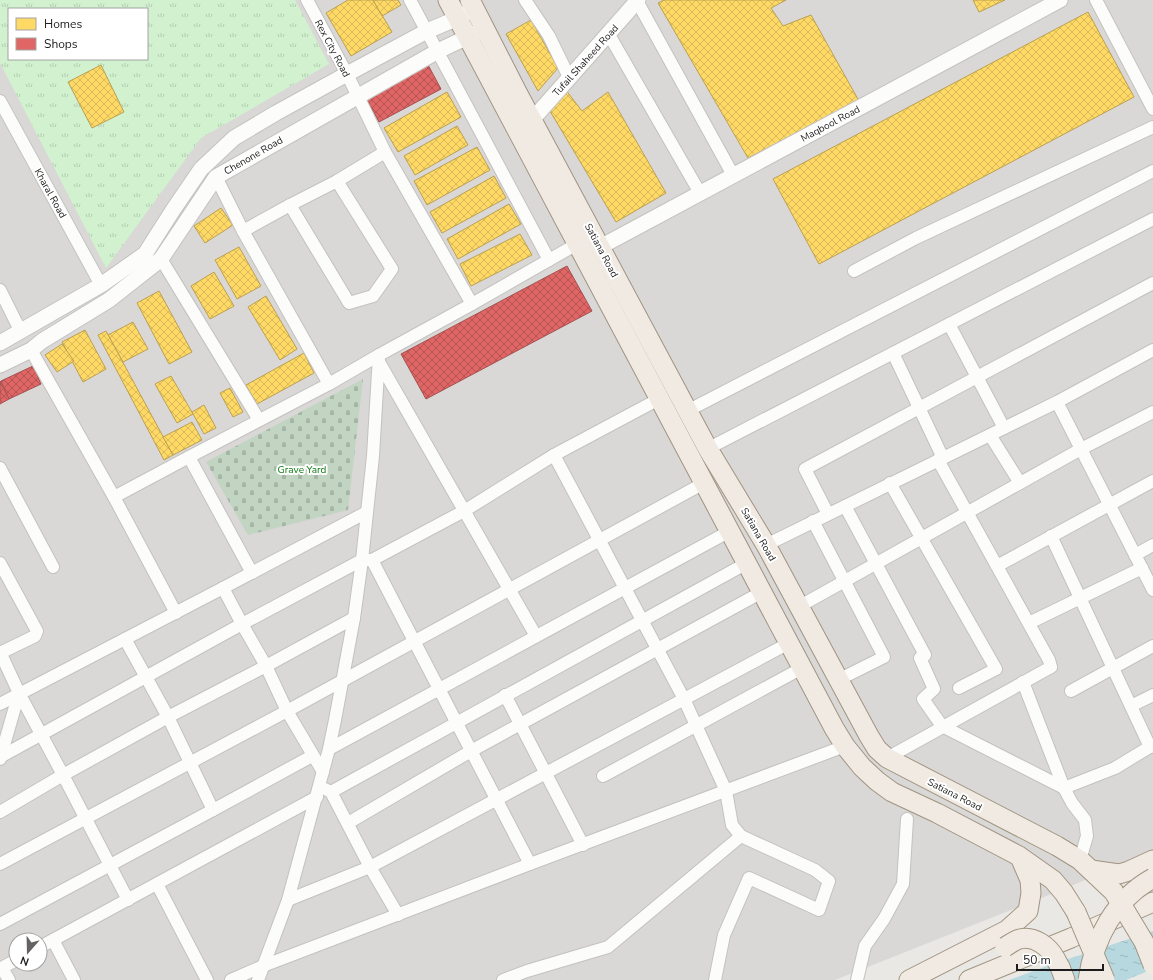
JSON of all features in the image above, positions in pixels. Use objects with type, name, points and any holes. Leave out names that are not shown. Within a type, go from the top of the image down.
[{"type":"main road","name":"Satiana Road","points":[[448,0],[802,668],[845,746],[876,781],[892,792],[923,806],[1020,856],[1053,880],[1064,893],[1076,912],[1105,980]]},
{"type":"main road","name":"Satiana Road","points":[[472,4],[707,449],[766,545],[800,606],[838,680],[877,749],[887,758],[934,784],[1057,846],[1086,865],[1114,893],[1144,942],[1153,965]]},
{"type":"main road","points":[[923,806],[934,784]]},
{"type":"main road","points":[[909,980],[1007,930],[1028,911],[1031,893],[1030,880],[1020,856]]},
{"type":"main road","points":[[1086,865],[1119,874],[1152,863]]},
{"type":"main road","points":[[1088,980],[1096,944],[1104,928],[1123,901],[1142,884],[1152,863]]},
{"type":"main road","points":[[969,980],[1072,938],[1153,902]]},
{"type":"main road","points":[[909,980],[981,957],[1020,939],[1031,938],[1052,952],[1065,980]]},
{"type":"street","name":"Rex City Road","points":[[307,0],[347,74],[385,152],[472,304]]},
{"type":"street","points":[[410,0],[549,260]]},
{"type":"street","points":[[525,0],[549,36],[569,77]]},
{"type":"street","name":"Maqbool Road","points":[[600,247],[1060,0]]},
{"type":"street","points":[[1096,0],[1148,89],[1153,109]]},
{"type":"street","points":[[637,1],[733,175]]},
{"type":"street","name":"Tufail Shaheed Road","points":[[532,120],[637,1]]},
{"type":"street","name":"Chenone Road","points":[[0,343],[102,285],[144,254],[202,169],[234,138],[276,112],[427,31],[458,18],[472,4]]},
{"type":"street","name":"Chenone Road","points":[[0,365],[31,350],[42,341],[109,300],[161,259],[216,177],[438,50],[484,29]]},
{"type":"street","points":[[608,33],[700,193]]},
{"type":"street","name":"Kharal Road","points":[[1,106],[102,285]]},
{"type":"street","points":[[854,270],[916,238],[1153,127]]},
{"type":"street","points":[[243,230],[290,204],[337,181],[385,152]]},
{"type":"street","points":[[687,411],[1153,171]]},
{"type":"street","points":[[216,177],[243,230],[329,384]]},
{"type":"street","points":[[290,204],[349,303],[373,296],[392,269],[337,181]]},
{"type":"street","points":[[707,449],[1153,219]]},
{"type":"street","points":[[114,498],[259,420],[379,359],[577,244]]},
{"type":"street","points":[[161,259],[259,420]]},
{"type":"street","points":[[828,514],[805,469],[1153,283]]},
{"type":"street","points":[[0,290],[21,332]]},
{"type":"street","points":[[949,324],[1004,428]]},
{"type":"street","points":[[31,350],[114,498],[176,613]]},
{"type":"street","points":[[766,545],[1057,402],[1153,350]]},
{"type":"street","points":[[887,758],[1051,666],[1050,660],[967,513],[893,353]]},
{"type":"street","points":[[379,359],[536,636]]},
{"type":"street","points":[[258,980],[288,900],[318,793],[329,749],[354,618],[367,560],[366,512],[373,456],[379,359]]},
{"type":"street","points":[[0,758],[40,734],[242,624],[464,511],[554,456],[659,399]]},
{"type":"street","points":[[1057,402],[1153,590]]},
{"type":"street","points":[[800,606],[1081,449],[1153,412]]},
{"type":"street","points":[[990,435],[1020,484]]},
{"type":"street","points":[[554,456],[684,699],[726,791],[732,825],[741,836],[815,870],[829,881],[818,910],[749,878],[724,935],[715,980]]},
{"type":"street","points":[[189,457],[252,573]]},
{"type":"street","points":[[0,468],[53,567]]},
{"type":"street","points":[[997,566],[1153,481]]},
{"type":"street","points":[[0,864],[191,763],[704,483]]},
{"type":"street","points":[[890,484],[996,668],[959,688]]},
{"type":"street","points":[[845,506],[925,655],[920,658],[934,689],[923,699],[942,726],[1064,788],[1115,768],[1152,746],[1131,706],[1051,536]]},
{"type":"street","points":[[0,704],[366,512]]},
{"type":"street","points":[[813,521],[884,656],[838,680]]},
{"type":"street","points":[[329,749],[730,531]]},
{"type":"street","points":[[1135,555],[1153,545]]},
{"type":"street","points":[[367,560],[414,642],[530,864]]},
{"type":"street","points":[[0,563],[36,631],[35,636],[0,652],[40,734],[128,900]]},
{"type":"street","points":[[332,792],[456,722],[747,563]]},
{"type":"street","points":[[1029,623],[1142,568]]},
{"type":"street","points":[[223,588],[266,666],[287,711],[312,756],[323,772]]},
{"type":"street","points":[[348,822],[471,751],[762,592]]},
{"type":"street","points":[[0,812],[168,717],[354,618]]},
{"type":"street","points":[[125,639],[168,717],[213,810]]},
{"type":"street","points":[[288,900],[370,866],[789,643]]},
{"type":"street","points":[[1071,691],[1153,646]]},
{"type":"street","points":[[603,776],[802,668]]},
{"type":"street","points":[[1023,682],[1064,788],[1072,803],[1085,820],[1088,836],[1086,865]]},
{"type":"street","points":[[0,758],[19,693]]},
{"type":"street","points":[[505,695],[583,844]]},
{"type":"street","points":[[1131,706],[1153,695]]},
{"type":"street","points":[[231,980],[263,966],[530,864],[845,746]]},
{"type":"street","points":[[0,924],[312,756]]},
{"type":"street","points":[[48,943],[157,884],[326,789],[332,792],[370,866],[398,915]]},
{"type":"street","points":[[857,980],[865,946],[884,920],[903,884],[908,819]]},
{"type":"street","points":[[504,980],[527,971],[608,947],[741,836]]},
{"type":"street","points":[[157,884],[207,980]]},
{"type":"street","points":[[53,940],[74,980]]},
{"type":"street","points":[[1,968],[9,980]]},
{"type":"shaded area","points":[[0,0],[1153,0],[1153,851],[1064,889],[835,980],[0,980]]},
{"type":"green space","points":[[0,0],[295,0],[329,64],[201,138],[106,268],[0,63]]},
{"type":"green space","name":"Grave Yard","points":[[363,379],[348,510],[248,535],[206,462]]},
{"type":"water","points":[[1153,931],[1153,969],[1126,980],[1009,980],[1050,965]]},
{"type":"building: Homes","points":[[348,0],[373,0],[392,32],[351,56],[326,13]]},
{"type":"building: Homes","points":[[373,0],[398,0],[401,5],[382,16]]},
{"type":"building: Homes","points":[[664,0],[786,0],[771,8],[783,26],[811,15],[859,101],[748,158],[658,3]]},
{"type":"building: Homes","points":[[973,0],[1005,0],[979,12]]},
{"type":"building: Homes","points":[[1088,12],[1134,97],[819,264],[773,179]]},
{"type":"building: Homes","points":[[531,20],[558,68],[538,91],[506,34]]},
{"type":"building: Homes","points":[[101,65],[124,112],[92,128],[68,82]]},
{"type":"building: Homes","points":[[565,89],[582,111],[608,92],[666,193],[616,222],[547,106]]},
{"type":"building: Homes","points":[[447,92],[461,117],[398,152],[384,128]]},
{"type":"building: Homes","points":[[457,126],[468,145],[415,175],[404,156]]},
{"type":"building: Homes","points":[[477,147],[490,170],[427,205],[414,181]]},
{"type":"building: Homes","points":[[494,176],[506,198],[442,233],[430,212]]},
{"type":"building: Homes","points":[[509,204],[521,224],[458,259],[447,239]]},
{"type":"building: Homes","points":[[221,208],[233,225],[205,243],[194,226]]},
{"type":"building: Homes","points":[[520,234],[532,255],[471,286],[460,264]]},
{"type":"building: Homes","points":[[239,247],[261,286],[237,299],[215,260]]},
{"type":"building: Homes","points":[[214,272],[234,306],[210,319],[191,286]]},
{"type":"building: Homes","points":[[159,291],[192,352],[169,364],[137,303]]},
{"type":"building: Homes","points":[[266,296],[297,349],[280,360],[248,307]]},
{"type":"building: Homes","points":[[133,322],[148,349],[123,362],[108,335]]},
{"type":"building: Homes","points":[[85,330],[106,369],[83,382],[62,342]]},
{"type":"building: Homes","points":[[106,331],[173,455],[164,460],[98,335]]},
{"type":"building: Homes","points":[[62,344],[74,361],[57,372],[45,355]]},
{"type":"building: Homes","points":[[304,353],[314,373],[257,404],[246,385]]},
{"type":"building: Homes","points":[[171,376],[193,414],[177,423],[155,384]]},
{"type":"building: Homes","points":[[230,388],[243,412],[233,417],[220,393]]},
{"type":"building: Homes","points":[[204,405],[216,428],[204,434],[192,412]]},
{"type":"building: Homes","points":[[192,422],[202,440],[173,455],[163,437]]},
{"type":"building: Shops","points":[[427,63],[441,89],[379,122],[365,96]]},
{"type":"building: Shops","points":[[567,266],[592,311],[426,399],[401,354]]},
{"type":"building: Shops","points":[[33,366],[41,384],[9,399],[1,381]]},
{"type":"building: Shops","points":[[0,381],[9,399],[0,404]]}]
